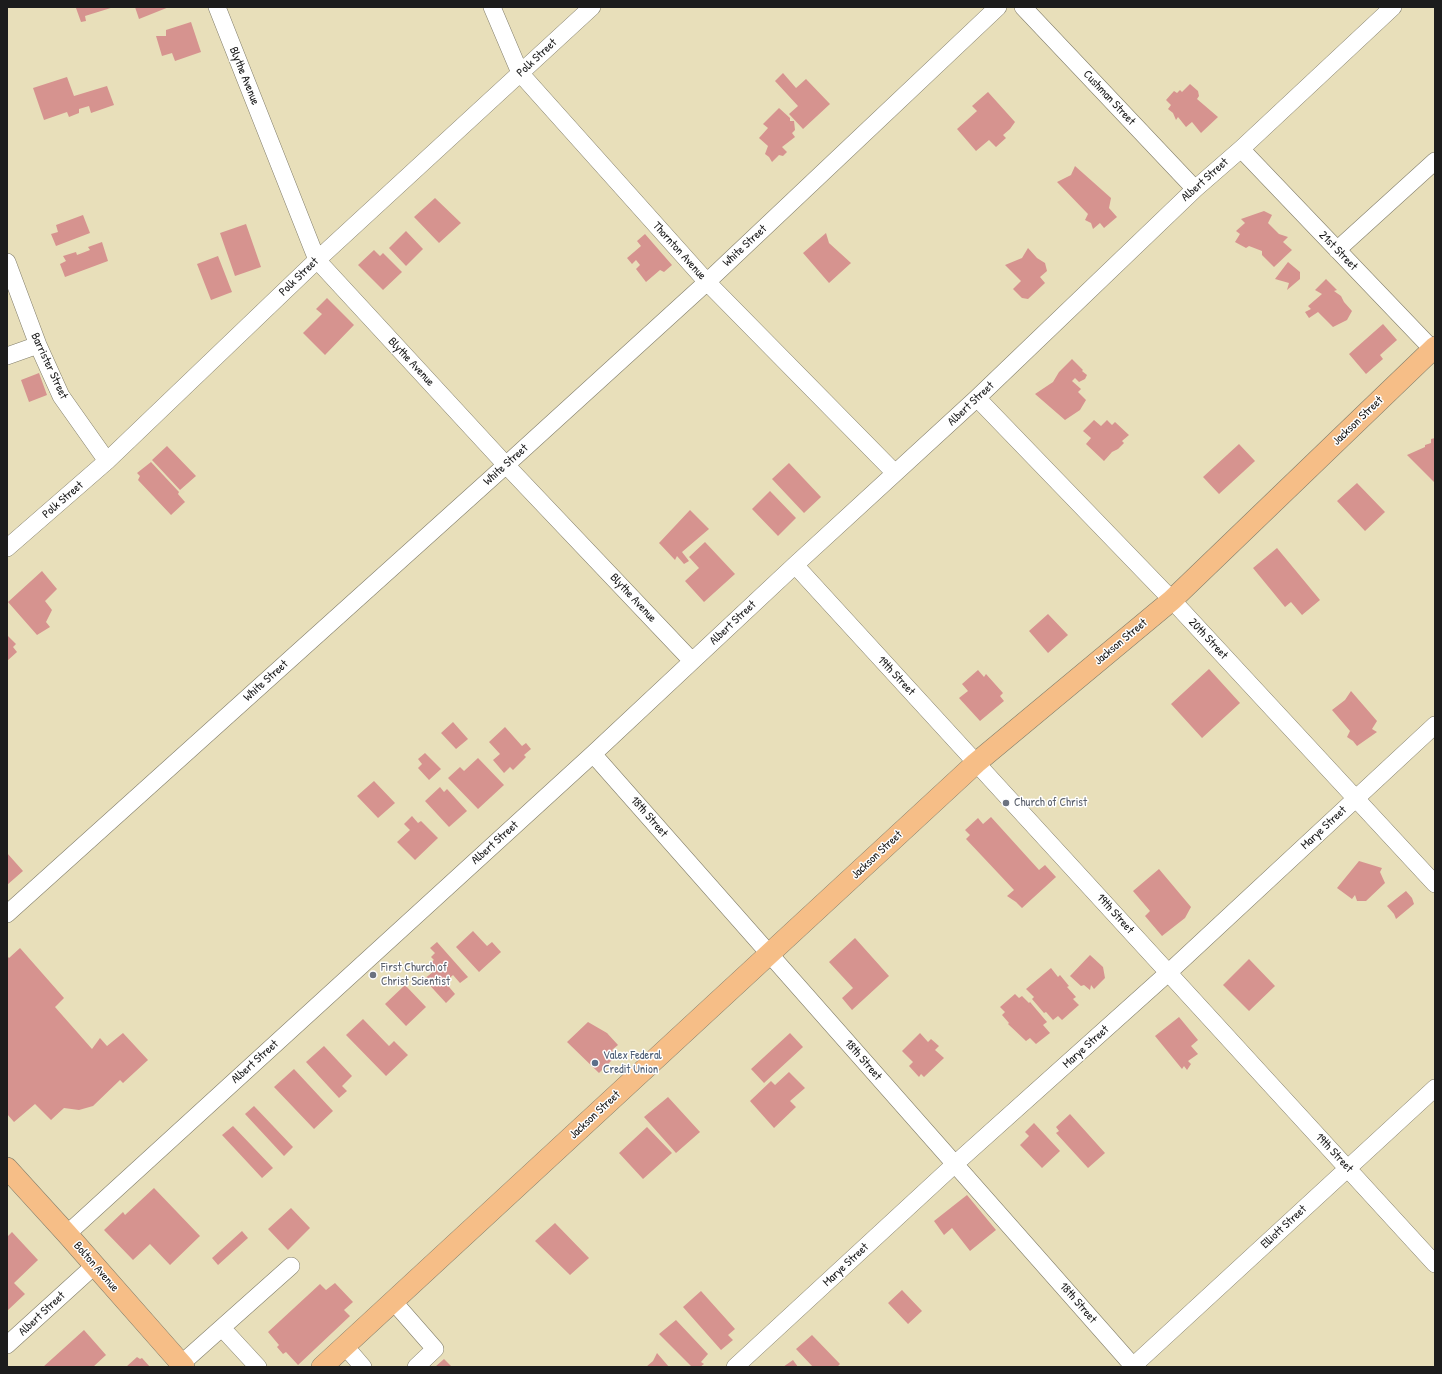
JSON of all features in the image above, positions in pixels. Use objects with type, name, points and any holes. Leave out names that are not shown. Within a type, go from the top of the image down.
[{"type":"main road","name":"Jackson Street","points":[[322,1367],[976,763],[1172,600],[1434,350]]},
{"type":"main road","name":"Bolton Avenue","points":[[7,1168],[183,1366]]},
{"type":"street","name":"Blythe Avenue","points":[[217,7],[317,260],[506,465],[692,661]]},
{"type":"street","name":"Thornton Avenue","points":[[492,7],[520,73],[707,282],[895,473]]},
{"type":"street","name":"Polk Street","points":[[7,548],[107,462],[317,260],[592,7]]},
{"type":"street","name":"White Street","points":[[7,914],[707,282],[998,7]]},
{"type":"street","name":"Cushman Street","points":[[1023,7],[1195,189]]},
{"type":"street","name":"Albert Street","points":[[67,1234],[593,754],[795,565],[977,398],[1195,189],[1241,149],[1393,7]]},
{"type":"street","name":"21st Street","points":[[1241,149],[1434,350]]},
{"type":"street","points":[[1337,250],[1435,161]]},
{"type":"street","name":"Barrister Street","points":[[7,262],[38,345],[61,396],[107,462]]},
{"type":"street","points":[[7,356],[38,345]]},
{"type":"street","name":"20th Street","points":[[977,398],[1172,600],[1435,884]]},
{"type":"street","name":"19th Street","points":[[795,565],[1435,1264]]},
{"type":"street","name":"Marye Street","points":[[735,1367],[955,1164],[1168,973],[1435,725]]},
{"type":"street","name":"18th Street","points":[[593,754],[1133,1367]]},
{"type":"street","name":"Elliott Street","points":[[1133,1367],[1435,1088]]},
{"type":"street","name":"Albert Street","points":[[7,1346],[94,1266]]},
{"type":"street","points":[[183,1366],[290,1266]]},
{"type":"street","points":[[393,1301],[435,1349],[416,1367]]},
{"type":"street","points":[[222,1328],[258,1367]]},
{"type":"street","points":[[345,1346],[363,1367]]},
{"type":"building","points":[[114,7],[85,16],[86,21],[81,22],[76,8]]},
{"type":"building","points":[[135,7],[169,7],[139,19]]},
{"type":"building","points":[[191,22],[201,52],[175,61],[172,53],[162,56],[156,36],[166,36],[166,30]]},
{"type":"building","points":[[783,73],[796,88],[806,79],[830,104],[803,129],[789,114],[798,106],[775,81]]},
{"type":"building","points":[[67,77],[74,96],[107,86],[114,105],[91,113],[89,106],[79,109],[79,113],[69,117],[67,112],[44,120],[33,88]]},
{"type":"building","points":[[1190,84],[1198,91],[1199,96],[1197,99],[1218,117],[1201,133],[1192,122],[1186,127],[1178,117],[1176,120],[1173,113],[1168,109],[1171,105],[1166,100],[1174,91],[1177,93],[1180,90],[1182,92]]},
{"type":"building","points":[[988,92],[1015,122],[1003,135],[1006,138],[996,147],[989,140],[976,151],[957,129],[977,111],[972,106]]},
{"type":"building","points":[[779,108],[790,118],[790,121],[794,121],[795,130],[792,133],[795,137],[782,147],[787,152],[783,156],[779,155],[772,162],[765,154],[768,146],[759,138],[768,128],[763,124]]},
{"type":"building","points":[[1075,166],[1111,198],[1109,208],[1117,217],[1104,228],[1100,223],[1093,229],[1091,223],[1085,220],[1088,214],[1057,182],[1071,175]]},
{"type":"building","points":[[435,198],[461,223],[439,243],[414,217]]},
{"type":"building","points":[[1264,211],[1272,215],[1268,223],[1279,234],[1288,237],[1283,242],[1292,250],[1274,267],[1262,255],[1262,251],[1249,246],[1246,248],[1235,242],[1240,234],[1236,231],[1245,223],[1241,219]]},
{"type":"building","points":[[83,215],[90,233],[56,246],[51,234],[58,232],[56,225]]},
{"type":"building","points":[[246,224],[261,267],[235,276],[220,233]]},
{"type":"building","points":[[406,231],[423,249],[406,266],[389,248]]},
{"type":"building","points":[[826,233],[829,243],[851,263],[829,283],[803,253]]},
{"type":"building","points":[[645,234],[672,265],[664,272],[660,270],[646,282],[636,269],[640,265],[636,260],[632,264],[627,258],[641,246],[637,241]]},
{"type":"building","points":[[102,242],[108,261],[65,277],[60,264],[66,261],[63,256],[76,252],[77,255],[90,250],[88,247]]},
{"type":"building","points":[[1028,248],[1037,258],[1045,263],[1047,271],[1040,277],[1045,283],[1028,299],[1022,298],[1013,289],[1021,281],[1005,265],[1022,258]]},
{"type":"building","points":[[374,250],[380,256],[383,253],[402,272],[383,290],[358,265]]},
{"type":"building","points":[[218,256],[232,292],[211,300],[197,264]]},
{"type":"building","points":[[1288,262],[1300,272],[1300,279],[1287,290],[1289,283],[1275,279]]},
{"type":"building","points":[[1326,279],[1337,290],[1334,291],[1341,296],[1352,311],[1347,320],[1333,327],[1318,312],[1309,318],[1305,312],[1311,309],[1308,306],[1322,294],[1315,290]]},
{"type":"building","points":[[327,298],[354,325],[325,355],[303,333],[322,314],[316,309]]},
{"type":"building","points":[[1383,324],[1397,340],[1380,355],[1383,359],[1366,374],[1349,354]]},
{"type":"building","points":[[1072,359],[1087,375],[1085,379],[1079,382],[1075,378],[1072,381],[1081,389],[1078,392],[1086,400],[1080,410],[1065,420],[1035,394],[1053,382],[1059,372]]},
{"type":"building","points":[[39,373],[47,395],[29,402],[21,380]]},
{"type":"building","points":[[1094,420],[1101,426],[1107,420],[1112,425],[1115,422],[1129,435],[1122,441],[1124,443],[1112,452],[1104,461],[1086,444],[1091,438],[1083,431]]},
{"type":"building","points":[[1435,438],[1435,483],[1407,455],[1425,447],[1425,445],[1431,443],[1431,439]]},
{"type":"building","points":[[1239,444],[1255,461],[1219,494],[1203,477]]},
{"type":"building","points":[[167,446],[196,476],[180,490],[152,460]]},
{"type":"building","points":[[151,462],[179,492],[178,494],[185,502],[171,515],[138,480],[140,476],[137,473]]},
{"type":"building","points":[[789,463],[821,497],[804,513],[772,479]]},
{"type":"building","points":[[1357,483],[1385,512],[1365,531],[1337,501]]},
{"type":"building","points":[[770,491],[796,518],[778,536],[752,509]]},
{"type":"building","points":[[690,510],[709,529],[682,552],[689,561],[684,564],[677,556],[675,560],[659,543]]},
{"type":"building","points":[[705,542],[735,574],[704,602],[685,581],[699,568],[689,557]]},
{"type":"building","points":[[1277,548],[1320,600],[1302,615],[1291,602],[1285,607],[1253,568]]},
{"type":"building","points":[[42,571],[57,589],[45,601],[52,610],[46,622],[50,627],[37,635],[8,602]]},
{"type":"building","points":[[1048,614],[1068,635],[1048,653],[1029,631]]},
{"type":"building","points":[[7,635],[16,644],[13,647],[17,652],[7,661]]},
{"type":"building","points":[[1209,669],[1240,703],[1202,738],[1171,704]]},
{"type":"building","points":[[978,670],[984,677],[986,674],[1003,693],[1000,696],[1004,701],[980,721],[959,698],[968,691],[962,684]]},
{"type":"building","points":[[1351,691],[1377,721],[1372,729],[1377,732],[1357,746],[1347,737],[1350,731],[1332,710],[1345,700]]},
{"type":"building","points":[[453,722],[468,739],[456,749],[441,733]]},
{"type":"building","points":[[505,727],[522,746],[526,743],[531,749],[524,755],[526,757],[513,770],[510,767],[504,773],[493,760],[500,754],[489,742]]},
{"type":"building","points":[[425,753],[441,769],[429,780],[418,768],[422,764],[418,759]]},
{"type":"building","points":[[478,758],[504,785],[478,809],[448,778],[460,767],[464,771]]},
{"type":"building","points":[[374,781],[395,803],[378,818],[357,796]]},
{"type":"building","points":[[440,787],[444,792],[447,789],[467,811],[449,827],[425,801]]},
{"type":"building","points":[[412,816],[418,823],[421,821],[438,838],[415,860],[397,842],[410,830],[404,824]]},
{"type":"building","points":[[991,817],[1039,870],[1045,865],[1056,877],[1022,908],[1007,896],[1014,890],[966,839],[970,835],[965,830],[978,818],[983,824]]},
{"type":"building","points":[[7,853],[23,871],[7,885]]},
{"type":"building","points":[[1359,861],[1382,868],[1380,872],[1385,883],[1366,901],[1357,901],[1355,895],[1352,899],[1337,888]]},
{"type":"building","points":[[1159,869],[1191,907],[1185,918],[1162,936],[1145,916],[1150,911],[1133,891]]},
{"type":"building","points":[[1406,891],[1412,898],[1414,904],[1396,919],[1394,914],[1387,906]]},
{"type":"building","points":[[473,931],[487,946],[492,942],[501,952],[479,972],[456,947]]},
{"type":"building","points":[[855,938],[889,976],[852,1010],[842,998],[853,988],[829,962]]},
{"type":"building","points":[[437,942],[468,977],[460,983],[453,975],[445,982],[455,994],[446,1003],[424,979],[433,972],[427,965],[434,960],[431,957],[435,953],[430,948]]},
{"type":"building","points":[[20,948],[64,998],[55,1007],[92,1049],[100,1038],[107,1046],[123,1033],[148,1060],[123,1083],[120,1080],[93,1106],[79,1110],[64,1108],[51,1120],[35,1104],[14,1122],[7,1114],[7,956],[9,958]]},
{"type":"building","points":[[1090,955],[1103,967],[1105,978],[1094,989],[1091,985],[1090,990],[1084,985],[1081,986],[1070,976]]},
{"type":"building","points":[[1249,959],[1275,986],[1249,1011],[1223,985]]},
{"type":"building","points":[[1051,968],[1058,977],[1060,975],[1069,986],[1067,987],[1076,997],[1073,999],[1079,1005],[1062,1020],[1058,1016],[1053,1020],[1046,1012],[1044,1013],[1032,999],[1034,997],[1026,989]]},
{"type":"building","points":[[405,985],[426,1007],[406,1026],[385,1004]]},
{"type":"building","points":[[1015,994],[1019,998],[1022,996],[1029,1003],[1030,1002],[1047,1022],[1043,1025],[1050,1033],[1036,1044],[1030,1038],[1026,1041],[1008,1024],[1009,1023],[1002,1015],[1005,1012],[1000,1007]]},
{"type":"building","points":[[1179,1017],[1198,1040],[1191,1046],[1198,1054],[1188,1061],[1191,1064],[1187,1070],[1184,1066],[1182,1069],[1155,1036]]},
{"type":"building","points":[[363,1019],[389,1046],[394,1041],[408,1055],[386,1076],[346,1035]]},
{"type":"building","points":[[588,1022],[607,1033],[618,1045],[612,1050],[617,1055],[599,1073],[567,1042]]},
{"type":"building","points":[[790,1033],[803,1047],[764,1083],[751,1069]]},
{"type":"building","points":[[920,1033],[928,1042],[931,1039],[939,1046],[935,1050],[944,1058],[924,1077],[921,1074],[919,1077],[909,1066],[913,1062],[902,1051]]},
{"type":"building","points":[[324,1046],[352,1076],[342,1086],[347,1091],[339,1098],[306,1062]]},
{"type":"building","points":[[294,1069],[333,1111],[314,1129],[274,1087]]},
{"type":"building","points":[[789,1072],[805,1088],[790,1101],[796,1107],[774,1128],[750,1101],[771,1081],[775,1085]]},
{"type":"building","points":[[668,1097],[700,1132],[676,1153],[644,1117]]},
{"type":"building","points":[[254,1106],[293,1147],[284,1156],[245,1114]]},
{"type":"building","points":[[1070,1114],[1105,1153],[1088,1168],[1056,1133],[1059,1131],[1056,1127]]},
{"type":"building","points":[[1034,1123],[1060,1151],[1042,1168],[1020,1145],[1029,1136],[1025,1132]]},
{"type":"building","points":[[233,1126],[273,1168],[262,1178],[222,1135]]},
{"type":"building","points":[[647,1127],[672,1153],[643,1179],[619,1153]]},
{"type":"building","points":[[154,1188],[200,1236],[170,1265],[150,1244],[133,1260],[104,1230],[123,1212],[125,1215]]},
{"type":"building","points":[[967,1195],[996,1230],[970,1251],[952,1228],[944,1235],[934,1221]]},
{"type":"building","points":[[291,1208],[310,1228],[288,1250],[268,1229]]},
{"type":"building","points":[[555,1223],[589,1258],[570,1275],[535,1241]]},
{"type":"building","points":[[242,1231],[248,1238],[218,1265],[212,1258]]},
{"type":"building","points":[[12,1232],[38,1260],[14,1283],[25,1294],[7,1311],[7,1237]]},
{"type":"building","points":[[335,1283],[353,1302],[344,1310],[350,1316],[298,1365],[286,1352],[283,1354],[277,1347],[279,1345],[268,1332],[320,1284],[326,1290]]},
{"type":"building","points":[[902,1290],[922,1311],[908,1324],[888,1303]]},
{"type":"building","points":[[701,1291],[735,1329],[728,1335],[733,1340],[721,1350],[683,1307]]},
{"type":"building","points":[[676,1320],[708,1354],[701,1362],[704,1364],[700,1367],[692,1367],[659,1334]]},
{"type":"building","points":[[84,1330],[106,1355],[93,1367],[43,1367]]},
{"type":"building","points":[[812,1335],[840,1364],[837,1367],[813,1367],[796,1349]]},
{"type":"building","points":[[657,1353],[669,1367],[646,1367],[653,1361]]},
{"type":"building","points":[[137,1357],[140,1359],[142,1358],[150,1367],[126,1367]]},
{"type":"building","points":[[444,1359],[452,1367],[435,1367]]},
{"type":"building","points":[[793,1360],[798,1367],[783,1367]]},
{"type":"place","name":"Church of Christ","points":[[1006,803]]},
{"type":"place","name":"First Church of Christ Scientist","points":[[373,975]]},
{"type":"place","name":"Valex Federal Credit Union","points":[[595,1063]]}]
